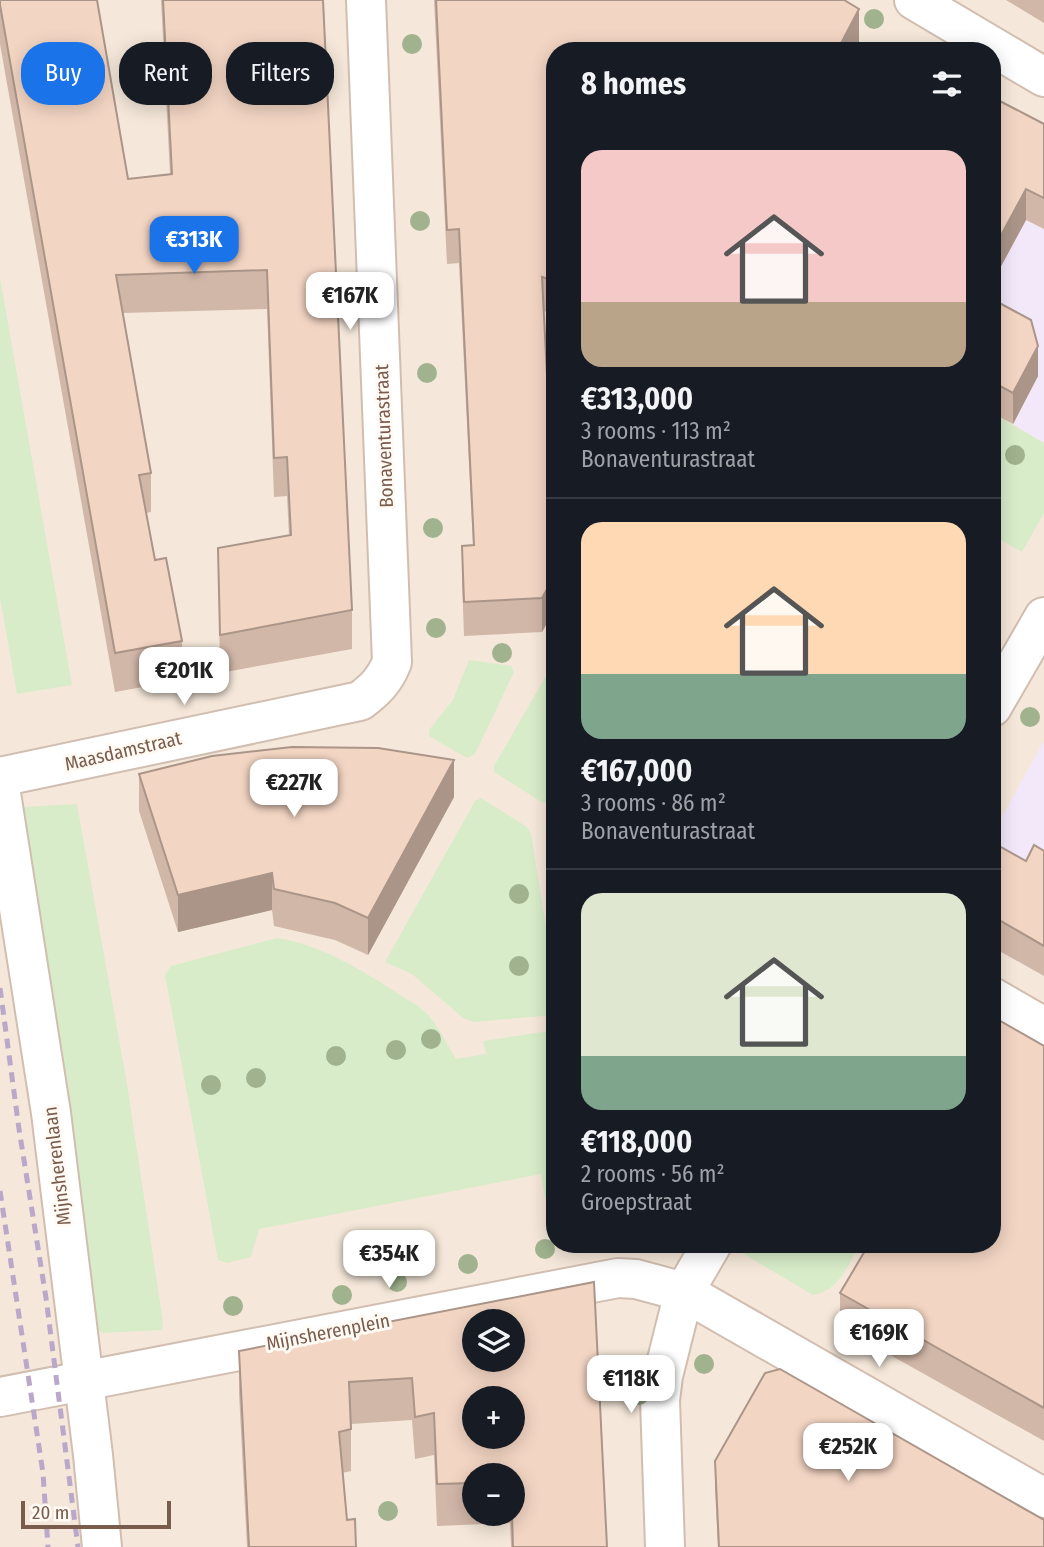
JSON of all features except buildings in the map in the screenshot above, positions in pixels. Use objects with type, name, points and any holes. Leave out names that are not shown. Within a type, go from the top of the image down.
[{"type":"street","name":"Bonaventurastraat","points":[[366,0],[392,662]]},
{"type":"street","points":[[914,0],[985,42]]},
{"type":"street","points":[[1001,52],[1044,77]]},
{"type":"street","points":[[1001,691],[1044,617]]},
{"type":"street","name":"Maasdamstraat","points":[[0,778],[360,701],[387,676],[392,662]]},
{"type":"street","name":"Mijnsherenlaan","points":[[0,787],[51,1113],[102,1547]]},
{"type":"street","points":[[1001,1002],[1044,1027]]},
{"type":"street","points":[[665,1547],[660,1400],[663,1376],[684,1293],[707,1253]]},
{"type":"street","name":"Mijnsherenplein","points":[[0,1397],[618,1278],[636,1279],[684,1293],[1044,1498]]},
{"type":"shaded area","points":[[0,0],[1044,0],[1044,1547],[0,1547]]},
{"type":"shaded area","points":[[1026,220],[1044,229],[1044,443],[1013,424],[1038,376],[1001,339],[1001,266]]},
{"type":"shaded area","points":[[1044,741],[1044,976],[1001,952],[1001,819]]},
{"type":"green space","points":[[0,278],[72,685],[17,694],[0,598]]},
{"type":"green space","points":[[1001,418],[1044,443],[1044,513],[1022,552],[1001,540]]},
{"type":"green space","points":[[469,660],[511,666],[514,672],[475,754],[467,758],[429,736],[429,730],[453,700]]},
{"type":"green space","points":[[546,676],[546,802],[543,803],[494,772],[494,766]]},
{"type":"green space","points":[[481,798],[527,827],[531,834],[546,927],[546,1016],[474,1022],[463,1018],[412,974],[385,962],[475,801]]},
{"type":"green space","points":[[77,804],[127,1084],[163,1322],[162,1330],[102,1333],[96,1328],[68,1084],[23,807]]},
{"type":"green space","points":[[277,938],[308,946],[339,959],[417,1005],[433,1021],[456,1059],[486,1054],[483,1041],[546,1031],[546,1199],[541,1174],[259,1229],[251,1257],[227,1263],[218,1260],[165,975],[171,966]]},
{"type":"green space","points":[[742,1253],[855,1253],[836,1283],[822,1293],[813,1295]]},
{"type":"railway","points":[[0,988],[46,1298],[78,1547]]},
{"type":"railway","points":[[0,1191],[43,1473],[48,1547]]}]
